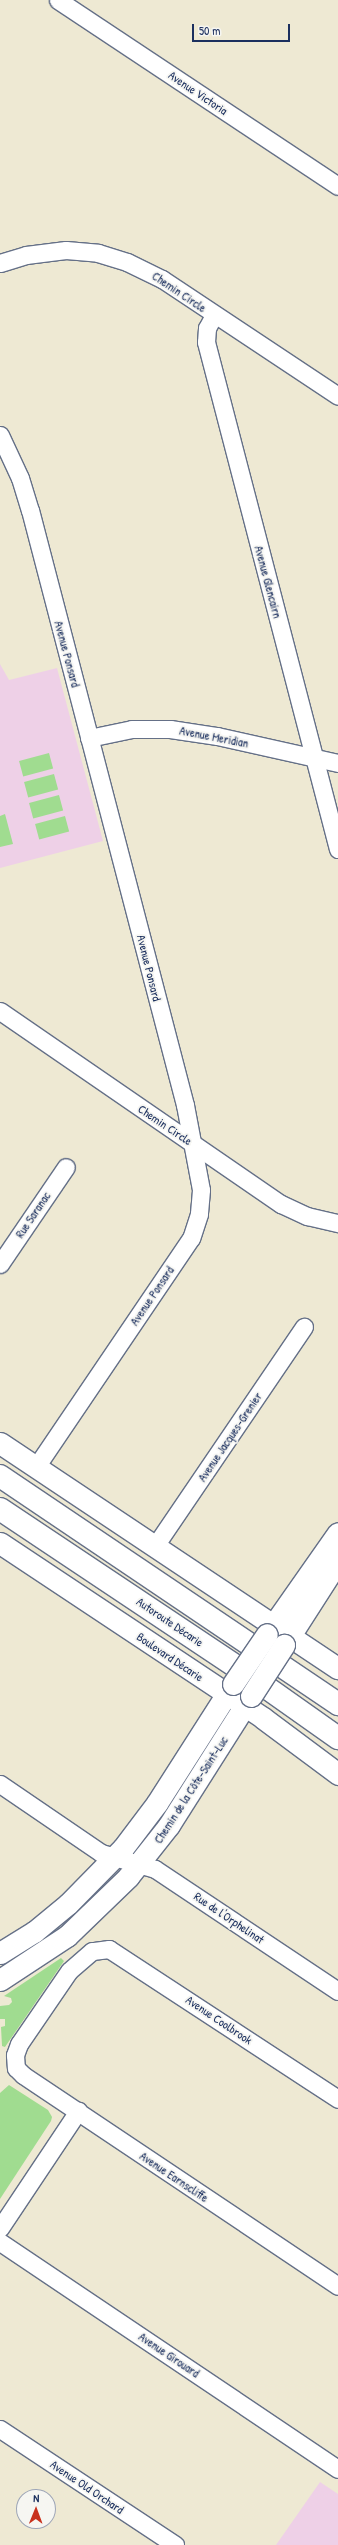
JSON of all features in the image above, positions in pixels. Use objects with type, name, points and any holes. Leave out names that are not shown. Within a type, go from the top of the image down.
[{"type":"highway","points":[[0,1476],[338,1704]]},
{"type":"highway","name":"Autoroute Décarie","points":[[0,1509],[246,1672],[338,1738]]},
{"type":"main road","points":[[0,1443],[155,1546],[279,1635],[338,1668]]},
{"type":"main road","name":"Chemin de la Côte-Saint-Luc","points":[[0,1980],[38,1957],[67,1936],[110,1897],[140,1864],[169,1825],[248,1701],[279,1635],[338,1533]]},
{"type":"main road","name":"Boulevard Décarie","points":[[0,1543],[248,1701],[294,1740],[338,1774]]},
{"type":"main road","name":"Chemin de la Côte-Saint-Luc","points":[[0,1953],[52,1918],[84,1890],[115,1858],[148,1816],[230,1689],[279,1635],[338,1561]]},
{"type":"street","name":"Avenue Victoria","points":[[58,0],[338,186]]},
{"type":"street","name":"Chemin Circle","points":[[0,263],[26,255],[52,251],[77,250],[108,256],[152,273],[214,316],[338,396]]},
{"type":"street","name":"Avenue Glencairn","points":[[214,316],[207,328],[206,342],[338,850]]},
{"type":"street","name":"Avenue Ponsard","points":[[0,435],[24,489],[193,1143],[199,1169],[201,1196],[199,1214],[191,1238],[36,1467]]},
{"type":"street","name":"Avenue Meridian","points":[[89,738],[132,729],[170,729],[217,736],[338,763]]},
{"type":"street","name":"Chemin Circle","points":[[0,1011],[281,1204],[307,1216],[338,1223]]},
{"type":"street","name":"Rue Saranac","points":[[0,1264],[66,1167]]},
{"type":"street","name":"Avenue Jacques-Grenier","points":[[155,1546],[304,1327]]},
{"type":"street","points":[[0,1784],[95,1850],[115,1858]]},
{"type":"street","name":"Rue de l'Orphelinat","points":[[115,1858],[154,1869],[338,1991]]},
{"type":"street","name":"Avenue Earnscliffe","points":[[98,1949],[84,1956],[65,1976],[19,2044],[15,2055],[15,2063],[23,2075],[78,2110],[110,2134],[338,2286]]},
{"type":"street","name":"Avenue Coolbrook","points":[[98,1949],[114,1951],[338,2100]]},
{"type":"street","points":[[0,2228],[78,2110]]},
{"type":"street","name":"Avenue Girouard","points":[[0,2242],[338,2469]]},
{"type":"street","name":"Avenue Old Orchard","points":[[0,2429],[175,2545]]},
{"type":"shaded area","points":[[0,664],[9,680],[57,668],[103,841],[0,868]]},
{"type":"shaded area","points":[[320,2482],[338,2494],[338,2545],[276,2545]]},
{"type":"green space","points":[[49,753],[53,768],[23,776],[19,761]]},
{"type":"green space","points":[[54,774],[58,789],[28,797],[24,782]]},
{"type":"green space","points":[[59,795],[63,810],[33,818],[29,803]]},
{"type":"green space","points":[[5,814],[13,844],[0,847],[0,816]]},
{"type":"green space","points":[[65,816],[69,831],[39,839],[35,824]]},
{"type":"green space","points":[[61,1958],[64,1961],[5,2047],[2,2046],[1,2027],[5,2026],[5,2019],[0,2019],[0,2006],[9,2005],[12,2002],[11,1998],[4,1996]]},
{"type":"green space","points":[[9,2085],[48,2110],[52,2117],[51,2121],[0,2199],[0,2093]]}]
